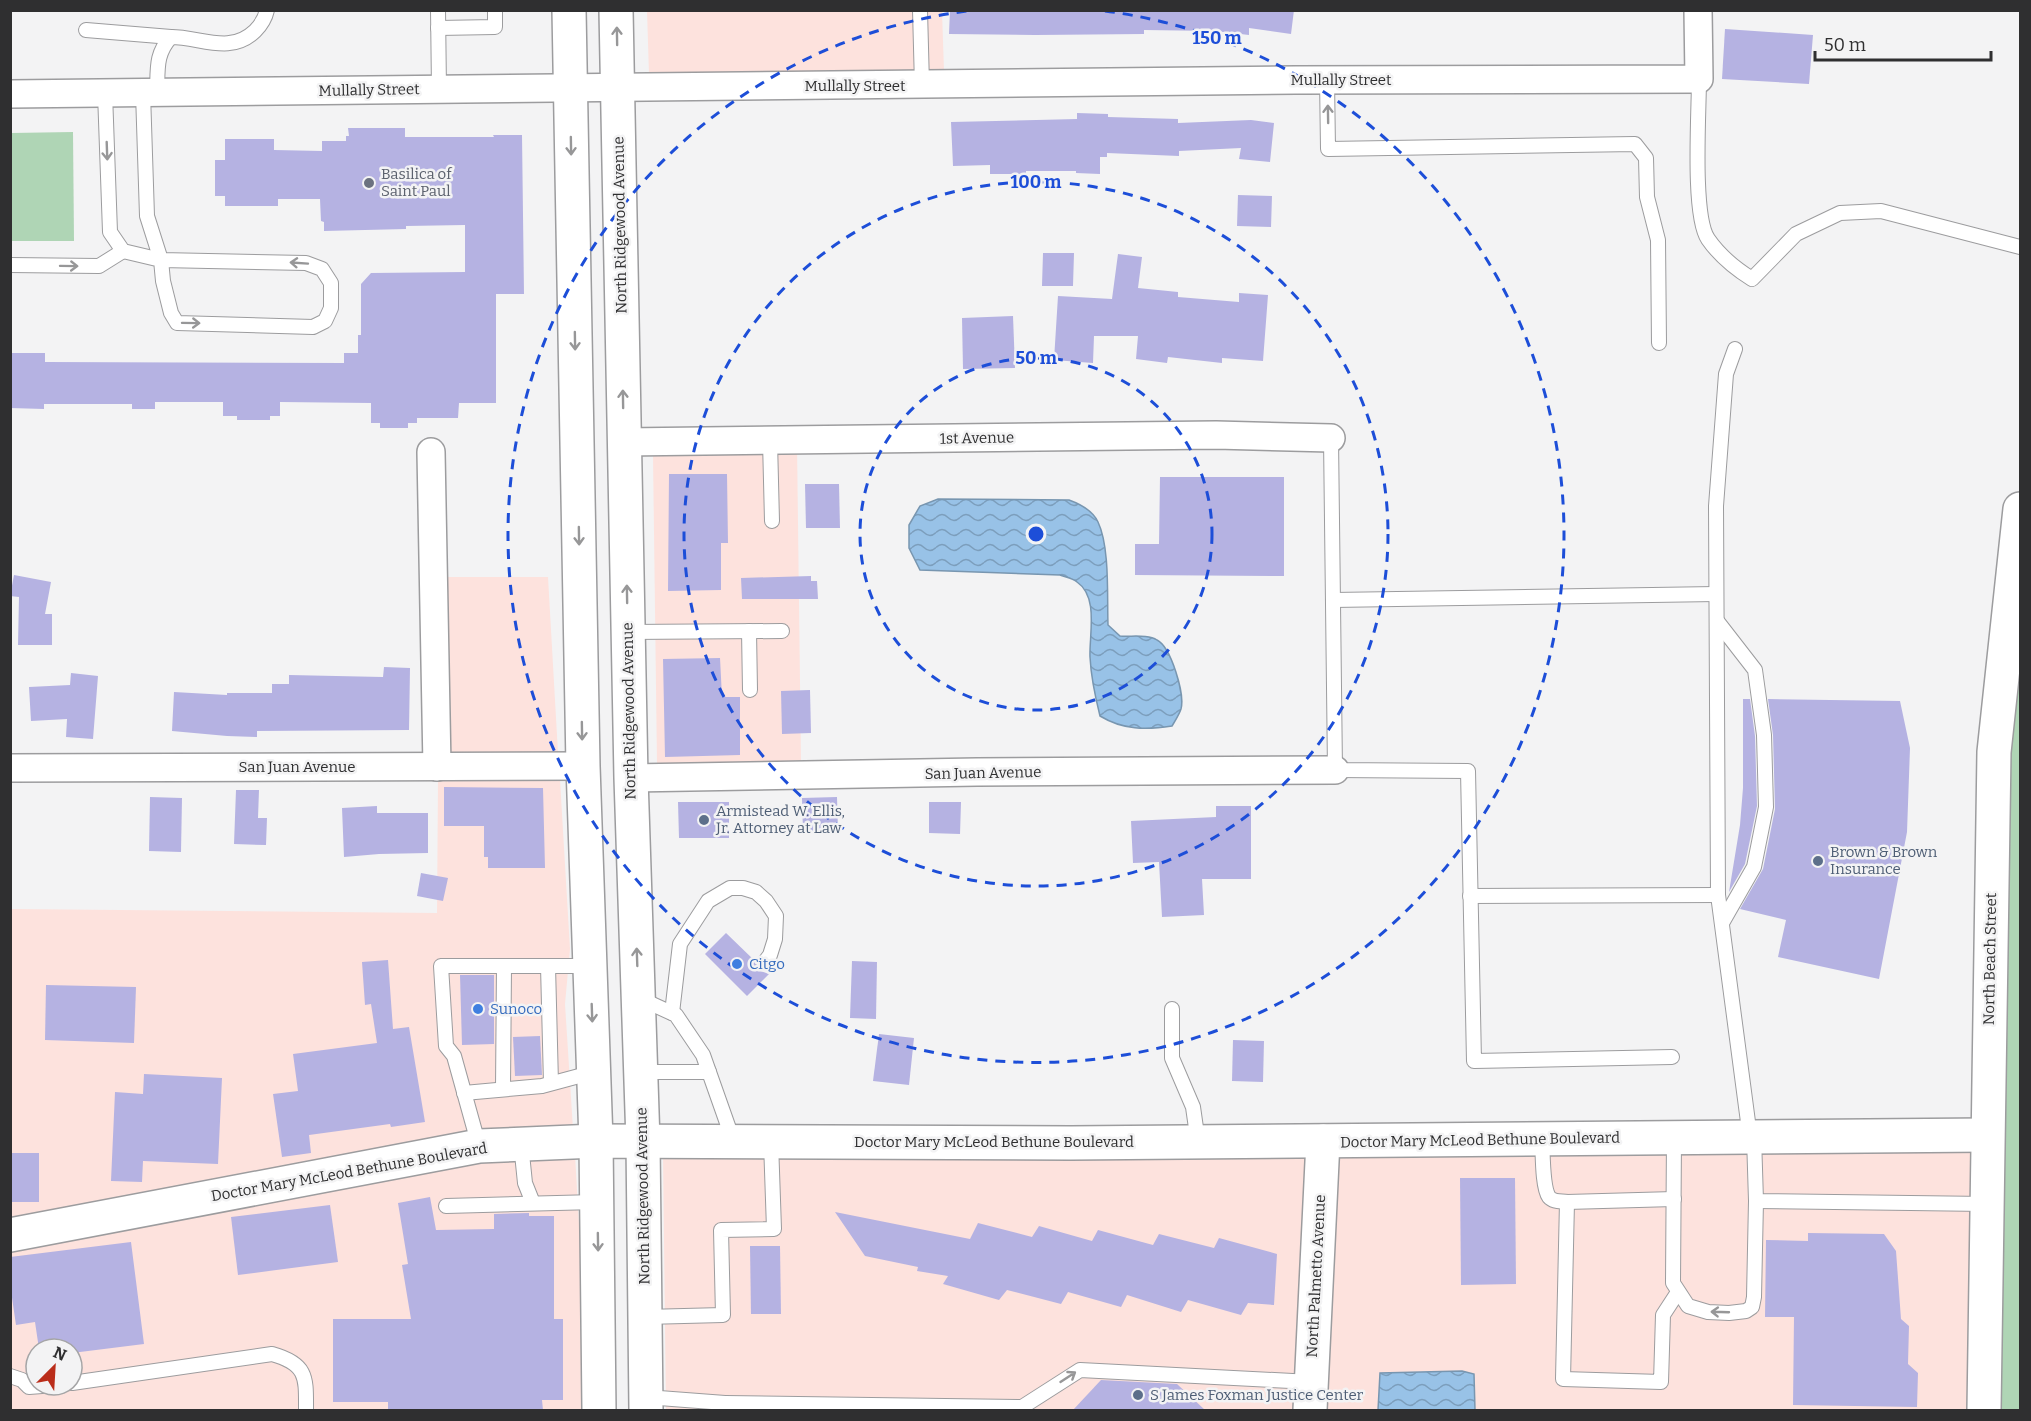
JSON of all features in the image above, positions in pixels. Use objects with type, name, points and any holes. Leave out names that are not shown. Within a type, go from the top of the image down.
[{"type":"street","points":[[569,10],[583,766],[596,1142],[599,1410]]},
{"type":"street","name":"North Ridgewood Avenue","points":[[616,10],[630,778],[643,1142],[646,1404]]},
{"type":"street","points":[[1698,10],[1699,79]]},
{"type":"street","name":"Mullally Street","points":[[10,94],[1328,80],[1699,79]]},
{"type":"street","name":"1st Avenue","points":[[624,442],[1216,435],[1331,438]]},
{"type":"street","points":[[431,452],[437,767]]},
{"type":"street","name":"North Beach Street","points":[[1984,1410],[1994,752],[2020,509]]},
{"type":"street","name":"San Juan Avenue","points":[[10,768],[583,766]]},
{"type":"street","name":"San Juan Avenue","points":[[630,778],[988,772],[1335,770]]},
{"type":"street","name":"Doctor Mary McLeod Bethune Boulevard","points":[[10,1235],[479,1146],[596,1142],[1198,1142],[1987,1135]]},
{"type":"street","name":"North Palmetto Avenue","points":[[1310,1396],[1323,1141]]},
{"type":"lane","points":[[86,30],[184,37],[221,44],[237,43],[247,38],[259,27],[267,10]]},
{"type":"lane","points":[[438,10],[439,89]]},
{"type":"lane","points":[[438,28],[495,27],[495,10]]},
{"type":"lane","points":[[920,10],[922,85]]},
{"type":"lane","points":[[105,93],[110,232],[123,251],[161,260],[306,263],[322,269],[331,282],[331,308],[325,321],[313,327],[177,323],[171,313],[163,281],[161,260],[147,216],[150,93],[162,46],[171,37]]},
{"type":"lane","points":[[1699,79],[1698,208],[1707,238],[1735,268],[1752,279],[1796,234],[1840,213],[1881,211],[2020,247]]},
{"type":"lane","points":[[1328,80],[1328,149],[1635,144],[1646,158],[1647,197],[1658,240],[1659,343]]},
{"type":"lane","points":[[10,265],[99,266],[123,251]]},
{"type":"lane","points":[[1674,1138],[1673,1283],[1688,1305],[1708,1312],[1746,1311],[1752,1307],[1754,1297],[1756,1201],[1752,1137],[1718,895],[1716,506],[1726,374],[1735,349]]},
{"type":"lane","points":[[1331,438],[1335,770],[1468,771],[1474,1061],[1672,1057]]},
{"type":"lane","points":[[770,441],[772,521]]},
{"type":"lane","points":[[1333,600],[1716,594]]},
{"type":"lane","points":[[1717,621],[1755,670],[1764,735],[1766,807],[1754,867],[1722,922]]},
{"type":"lane","points":[[748,631],[750,690]]},
{"type":"lane","points":[[627,632],[782,631]]},
{"type":"lane","points":[[672,1013],[680,944],[708,901],[730,888],[744,888],[756,892],[766,901],[776,916],[775,939],[770,955],[764,963]]},
{"type":"lane","points":[[1470,896],[1718,895]]},
{"type":"lane","points":[[479,1146],[454,1056],[446,1046],[441,966],[590,966]]},
{"type":"lane","points":[[503,1089],[504,966]]},
{"type":"lane","points":[[548,966],[551,1083]]},
{"type":"lane","points":[[638,997],[676,1016],[703,1055],[734,1142]]},
{"type":"lane","points":[[1172,1010],[1172,1058],[1193,1107],[1198,1142]]},
{"type":"lane","points":[[464,1093],[551,1083],[594,1072]]},
{"type":"lane","points":[[641,1072],[709,1072]]},
{"type":"lane","points":[[1542,1139],[1546,1189],[1553,1200],[1567,1202],[1674,1199]]},
{"type":"lane","points":[[645,1317],[723,1315],[721,1230],[774,1229],[771,1142]]},
{"type":"lane","points":[[521,1144],[525,1183],[533,1203]]},
{"type":"lane","points":[[1756,1201],[1986,1204]]},
{"type":"lane","points":[[446,1206],[597,1202]]},
{"type":"lane","points":[[1567,1202],[1563,1379],[1661,1382],[1663,1315],[1678,1292]]},
{"type":"lane","points":[[84,1381],[272,1354],[284,1357],[298,1365],[306,1377],[306,1410]]},
{"type":"lane","points":[[646,1404],[725,1407],[1019,1407],[1019,1410],[1080,1370],[1310,1396]]},
{"type":"lane","points":[[10,1376],[24,1382]]},
{"type":"shaded area","points":[[647,11],[942,11],[944,71],[649,74]]},
{"type":"shaded area","points":[[797,443],[801,762],[657,764],[653,455]]},
{"type":"shaded area","points":[[445,577],[548,577],[558,753],[449,753]]},
{"type":"shaded area","points":[[438,780],[560,780],[570,949],[565,1004],[573,1129],[11,1222],[11,909],[437,913]]},
{"type":"shaded area","points":[[1974,1148],[1972,1410],[1475,1410],[1474,1374],[1462,1371],[1380,1373],[1378,1410],[1322,1410],[1335,1154]]},
{"type":"shaded area","points":[[575,1155],[586,1346],[587,1410],[11,1410],[11,1249],[479,1159]]},
{"type":"shaded area","points":[[663,1155],[1310,1155],[1297,1410],[666,1410]]},
{"type":"green space","points":[[73,132],[74,241],[11,241],[11,133]]},
{"type":"green space","points":[[2020,509],[2020,1410],[1984,1410],[1987,1135]]},
{"type":"water","points":[[938,499],[1069,500],[1090,511],[1102,532],[1107,572],[1108,625],[1120,636],[1144,636],[1153,638],[1162,644],[1172,661],[1181,693],[1181,709],[1172,726],[1135,728],[1117,724],[1100,716],[1091,664],[1091,607],[1084,589],[1075,581],[1060,575],[920,570],[909,548],[909,525],[920,506]]},
{"type":"water","points":[[1462,1371],[1474,1374],[1475,1410],[1378,1410],[1380,1373]]},
{"type":"building","points":[[950,10],[1294,10],[1291,34],[1249,28],[1249,35],[1215,31],[1144,30],[1144,34],[1035,35],[949,34]]},
{"type":"building","points":[[1725,29],[1813,35],[1809,84],[1722,79]]},
{"type":"building","points":[[1077,113],[1108,114],[1108,117],[1178,119],[1178,123],[1251,120],[1274,123],[1270,162],[1239,159],[1241,148],[1179,151],[1179,156],[1107,153],[1107,157],[1100,157],[1100,174],[1076,173],[1076,171],[1026,171],[1026,174],[990,174],[990,165],[953,166],[951,122],[1077,119]]},
{"type":"building","points":[[348,128],[405,128],[405,137],[522,135],[524,294],[496,294],[496,403],[459,403],[458,418],[417,418],[417,423],[408,423],[408,428],[380,428],[380,423],[371,423],[371,403],[280,402],[280,416],[270,416],[270,420],[237,420],[237,416],[223,416],[223,402],[155,402],[155,409],[132,409],[132,404],[44,404],[44,409],[10,408],[10,353],[45,353],[45,362],[344,363],[344,353],[358,353],[358,335],[361,335],[361,284],[371,273],[465,272],[465,225],[324,231],[320,199],[278,199],[278,206],[225,206],[225,196],[215,196],[215,160],[225,160],[225,139],[274,139],[274,150],[322,151],[322,141],[346,141],[346,136],[349,136]]},
{"type":"building","points":[[1238,195],[1272,196],[1271,227],[1237,226]]},
{"type":"building","points":[[1043,253],[1074,253],[1073,286],[1042,286]]},
{"type":"building","points":[[1118,254],[1142,257],[1138,288],[1178,292],[1178,297],[1239,302],[1239,293],[1268,295],[1263,361],[1222,358],[1222,363],[1168,357],[1167,363],[1136,359],[1138,336],[1094,336],[1093,363],[1054,360],[1058,296],[1112,299]]},
{"type":"building","points":[[1013,316],[1015,368],[963,369],[962,318]]},
{"type":"building","points":[[669,474],[727,474],[728,543],[721,543],[721,590],[668,591]]},
{"type":"building","points":[[1160,477],[1284,477],[1284,576],[1135,575],[1135,544],[1159,544]]},
{"type":"building","points":[[805,484],[839,484],[840,528],[806,528]]},
{"type":"building","points":[[14,575],[51,582],[45,614],[52,614],[52,645],[18,645],[19,597],[10,596]]},
{"type":"building","points":[[811,576],[811,581],[817,581],[818,599],[742,599],[741,578]]},
{"type":"building","points":[[720,658],[722,697],[740,697],[740,755],[665,757],[663,659]]},
{"type":"building","points":[[384,667],[410,668],[409,730],[257,731],[257,737],[172,731],[174,692],[227,695],[227,693],[272,693],[272,684],[289,684],[289,675],[383,677]]},
{"type":"building","points":[[71,673],[98,676],[93,739],[66,737],[67,719],[31,721],[29,687],[70,685]]},
{"type":"building","points":[[810,690],[811,733],[782,734],[781,691]]},
{"type":"building","points":[[1743,699],[1750,699],[1755,736],[1757,806],[1745,864],[1729,892],[1740,825],[1743,788]]},
{"type":"building","name":"Brown & Brown Insurance","points":[[1768,699],[1900,701],[1910,748],[1907,832],[1879,979],[1778,957],[1786,920],[1740,909],[1763,869],[1775,809],[1773,735]]},
{"type":"building","points":[[444,787],[543,788],[545,868],[488,868],[488,857],[484,857],[484,826],[444,826]]},
{"type":"building","points":[[236,790],[259,790],[258,818],[267,818],[266,845],[234,844]]},
{"type":"building","points":[[150,797],[182,798],[181,852],[149,851]]},
{"type":"building","points":[[837,797],[838,832],[803,833],[802,798]]},
{"type":"building","name":"Armistead W. Ellis, Jr. Attorney at Law","points":[[678,802],[729,802],[729,838],[679,838]]},
{"type":"building","points":[[929,802],[961,802],[960,834],[929,833]]},
{"type":"building","points":[[377,806],[377,813],[428,813],[428,853],[344,857],[342,808]]},
{"type":"building","points":[[1216,806],[1251,806],[1251,879],[1202,879],[1204,915],[1162,917],[1159,862],[1133,863],[1131,821],[1216,817]]},
{"type":"building","points":[[421,873],[448,878],[443,901],[417,896]]},
{"type":"building","name":"Citgo","points":[[726,933],[755,961],[758,970],[769,974],[747,996],[705,954]]},
{"type":"building","points":[[388,960],[393,1029],[409,1027],[425,1122],[391,1127],[390,1124],[309,1135],[311,1153],[282,1157],[273,1094],[298,1091],[293,1054],[377,1043],[371,1004],[365,1005],[362,962]]},
{"type":"building","points":[[852,961],[877,962],[876,1019],[850,1018]]},
{"type":"building","name":"Sunoco","points":[[460,975],[494,975],[494,1044],[462,1045]]},
{"type":"building","points":[[46,985],[136,987],[134,1043],[45,1040]]},
{"type":"building","points":[[879,1034],[914,1038],[909,1085],[873,1081]]},
{"type":"building","points":[[540,1036],[542,1075],[515,1076],[513,1037]]},
{"type":"building","points":[[1233,1040],[1264,1041],[1263,1082],[1232,1081]]},
{"type":"building","points":[[144,1074],[222,1078],[218,1164],[143,1161],[142,1182],[111,1181],[115,1092],[143,1094]]},
{"type":"building","points":[[10,1153],[39,1153],[39,1202],[10,1202]]},
{"type":"building","points":[[1460,1178],[1515,1178],[1516,1284],[1461,1285]]},
{"type":"building","points":[[430,1197],[436,1230],[494,1229],[494,1214],[529,1213],[529,1216],[554,1216],[554,1319],[563,1319],[563,1400],[542,1400],[543,1410],[388,1410],[388,1402],[333,1402],[333,1319],[411,1319],[402,1265],[408,1264],[398,1203]]},
{"type":"building","points":[[330,1205],[338,1262],[238,1275],[231,1217]]},
{"type":"building","points":[[835,1212],[970,1239],[978,1223],[1032,1237],[1039,1226],[1092,1241],[1098,1230],[1153,1245],[1159,1234],[1214,1248],[1219,1238],[1277,1254],[1274,1305],[1248,1303],[1241,1315],[1188,1300],[1181,1312],[1127,1295],[1121,1307],[1068,1292],[1061,1304],[1007,1290],[999,1300],[943,1284],[948,1276],[917,1271],[918,1267],[865,1256]]},
{"type":"building","points":[[1808,1233],[1884,1234],[1896,1251],[1901,1319],[1909,1326],[1908,1364],[1918,1373],[1917,1407],[1793,1405],[1794,1317],[1765,1317],[1766,1240],[1808,1241]]},
{"type":"building","points":[[131,1242],[144,1344],[84,1352],[84,1337],[37,1337],[35,1322],[16,1325],[10,1284],[10,1257]]},
{"type":"building","points":[[750,1246],[780,1246],[781,1314],[751,1314]]},
{"type":"building","name":"S James Foxman Justice Center","points":[[1101,1380],[1177,1384],[1205,1410],[1073,1410]]},
{"type":"place","name":"Basilica of Saint Paul","points":[[369,183]]},
{"type":"place","name":"Armistead W. Ellis, Jr. Attorney at Law","points":[[704,820]]},
{"type":"place","name":"Brown & Brown Insurance","points":[[1818,861]]},
{"type":"place","name":"Citgo","points":[[737,964]]},
{"type":"place","name":"Sunoco","points":[[478,1009]]},
{"type":"place","name":"S James Foxman Justice Center","points":[[1138,1395]]}]
